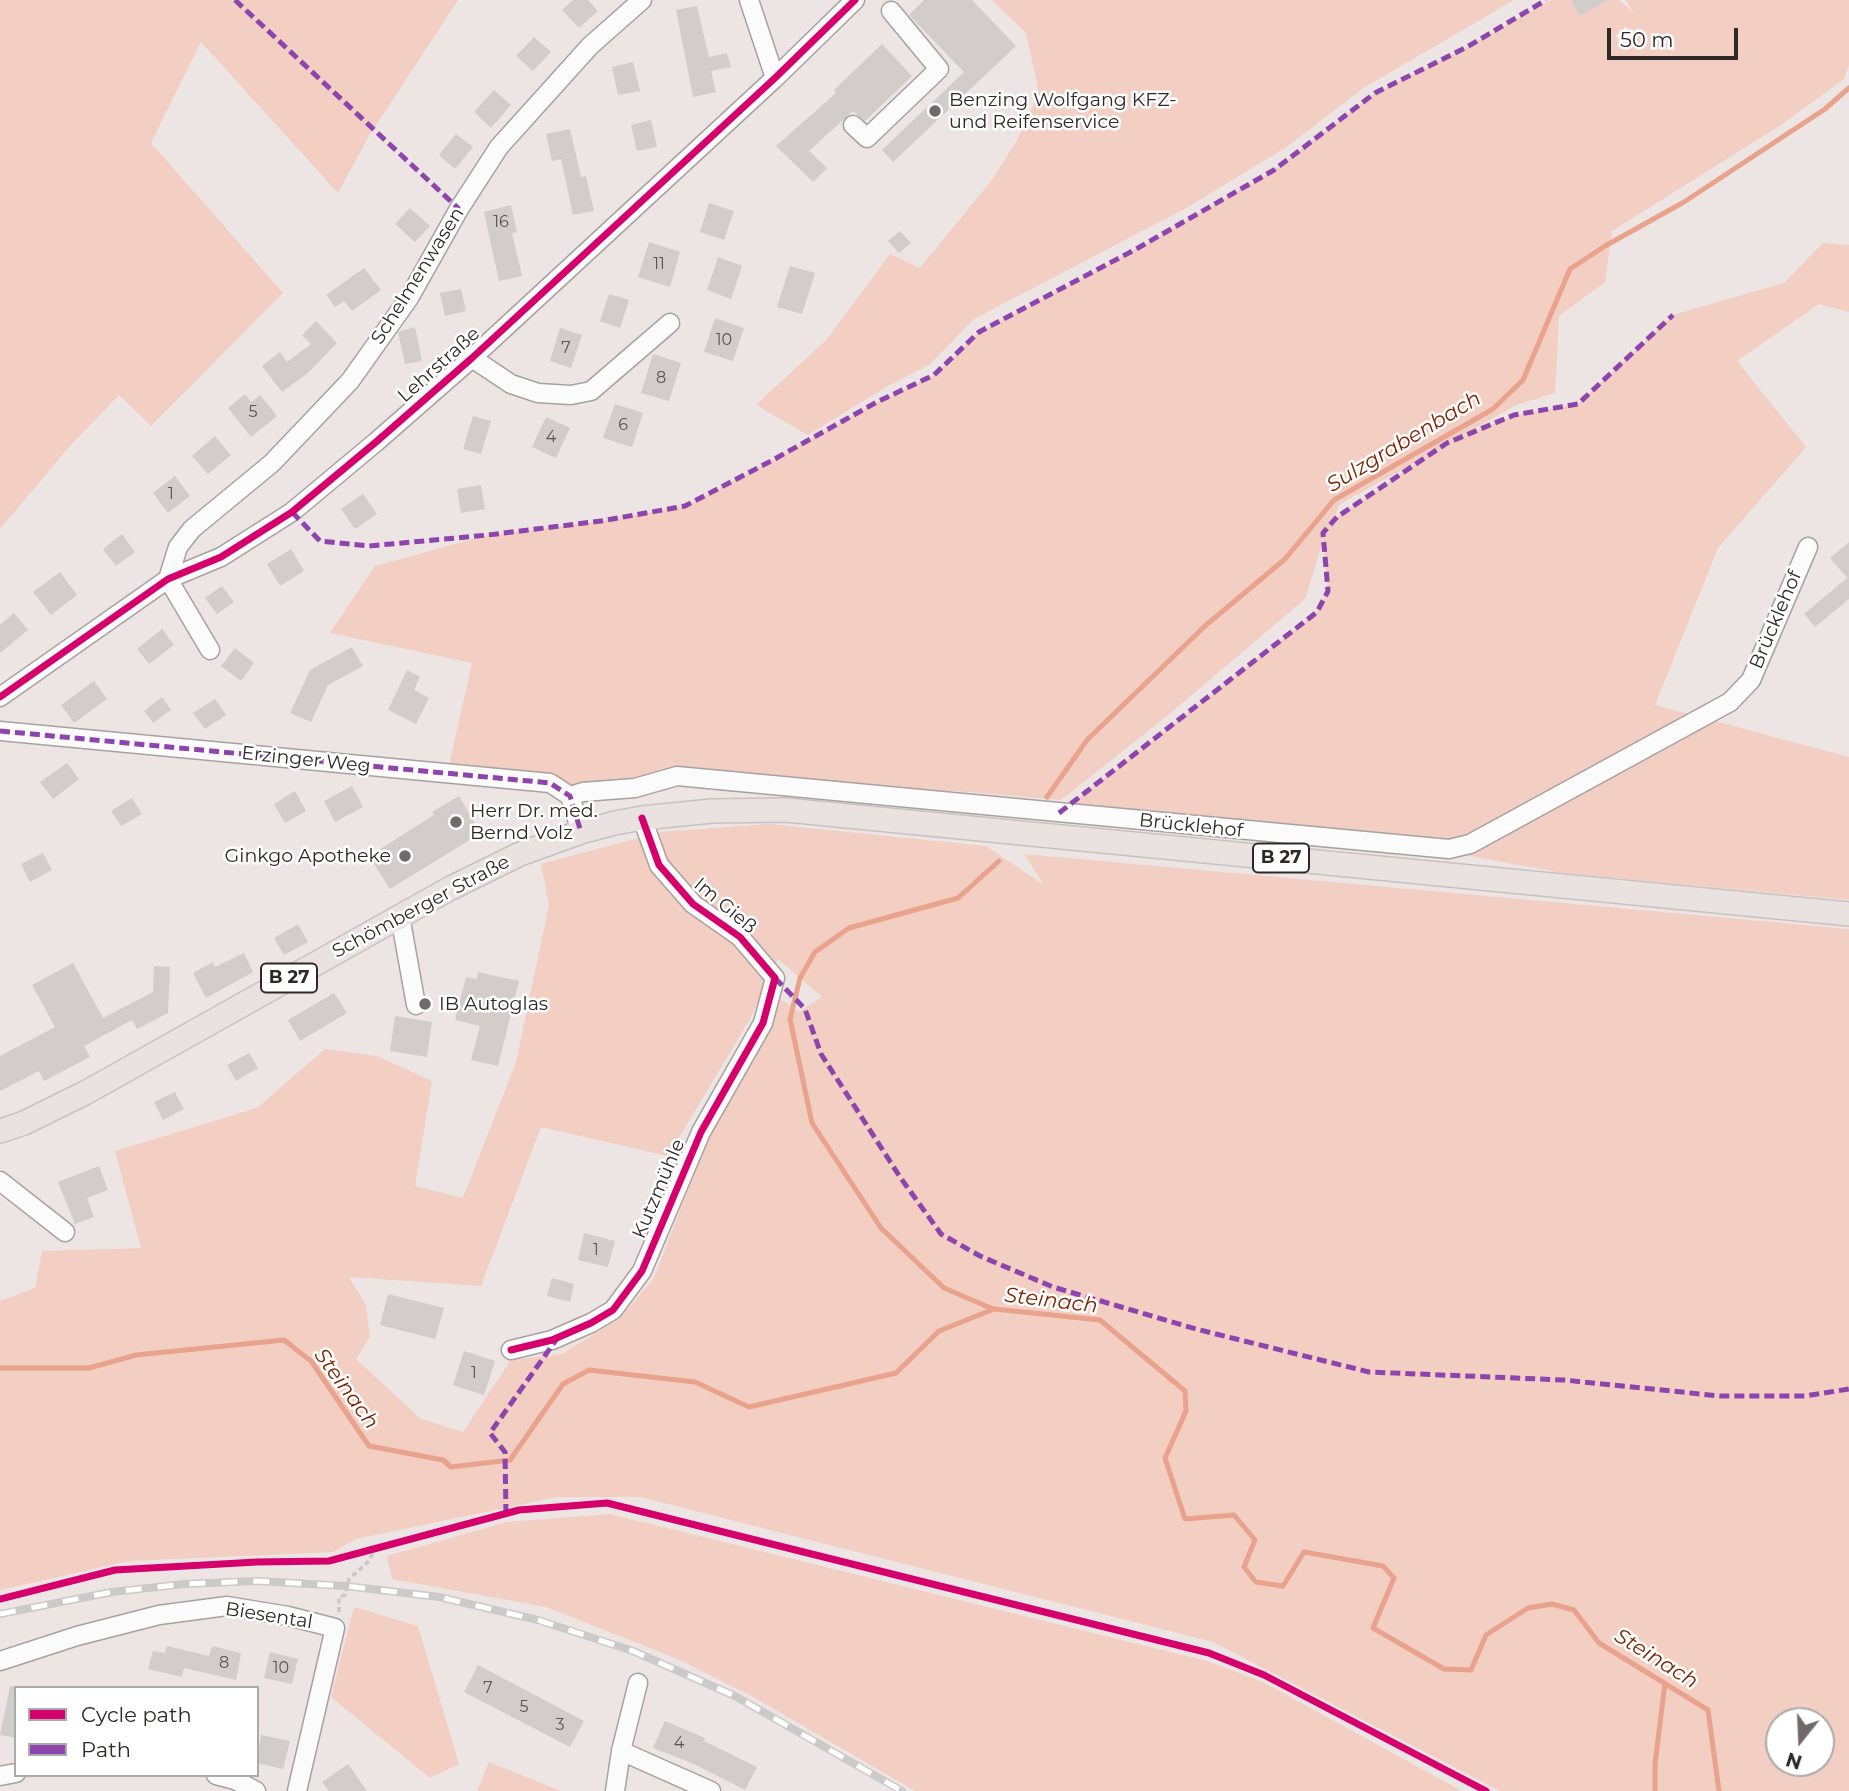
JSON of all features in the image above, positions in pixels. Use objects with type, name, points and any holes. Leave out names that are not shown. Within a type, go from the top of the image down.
[{"type":"main road","name":"Schömberger Straße","points":[[0,1131],[24,1123],[85,1093],[400,916],[520,854],[581,832],[615,822],[642,818],[712,810],[786,810],[1849,914]]},
{"type":"street","name":"Schelmenwasen","points":[[168,579],[178,547],[192,529],[272,463],[350,382],[409,298],[459,209],[499,148],[590,46],[642,0]]},
{"type":"street","points":[[749,0],[775,78]]},
{"type":"street","name":"Lehrstraße","points":[[0,697],[168,579],[221,557],[292,512],[472,358],[775,78],[855,0]]},
{"type":"street","points":[[853,125],[867,138],[939,69],[891,11]]},
{"type":"street","points":[[472,358],[511,384],[538,393],[571,395],[591,391],[670,323]]},
{"type":"street","name":"Brücklehof","points":[[570,796],[583,792],[635,788],[677,776],[1449,849],[1470,844],[1730,702],[1751,680],[1808,547]]},
{"type":"street","points":[[168,579],[210,650]]},
{"type":"street","name":"Erzinger Weg","points":[[0,731],[550,783],[570,796]]},
{"type":"street","points":[[570,796],[581,832]]},
{"type":"street","name":"Im Gieß","points":[[642,818],[659,865],[693,904],[740,937],[775,978]]},
{"type":"street","points":[[400,916],[416,1005]]},
{"type":"street","name":"Kutzmühle","points":[[511,1350],[552,1340],[602,1317],[613,1310],[642,1271],[701,1132],[763,1023],[775,978]]},
{"type":"street","points":[[0,1181],[65,1233]]},
{"type":"street","name":"Biesental","points":[[0,1661],[77,1636],[159,1615],[228,1606],[288,1616],[335,1628],[297,1791]]},
{"type":"street","points":[[615,1791],[621,1751],[638,1683]]},
{"type":"street","points":[[621,1751],[711,1791]]},
{"type":"street","points":[[224,1777],[256,1791]]},
{"type":"path","points":[[335,1628],[339,1597],[345,1595],[349,1579],[370,1560],[373,1551]]},
{"type":"shaded area","points":[[0,0],[458,0],[369,136],[338,193],[201,42],[151,143],[283,293],[151,426],[119,395],[69,447],[0,529]]},
{"type":"shaded area","points":[[992,0],[1514,0],[1365,87],[1285,148],[1188,207],[974,319],[930,364],[881,390],[808,435],[756,405],[827,339],[890,254],[920,268],[991,181],[1016,142],[1039,93],[1026,33]]},
{"type":"shaded area","points":[[1551,0],[1571,0],[1580,16],[1608,0],[1619,0],[1634,13],[1626,0],[1849,0],[1849,65],[1844,79],[1781,125],[1612,231],[1605,282],[1559,316],[1555,393],[1516,405],[1460,437],[1514,415],[1578,404],[1673,315],[1784,283],[1823,243],[1849,245],[1849,312],[1819,304],[1737,361],[1806,447],[1718,548],[1655,705],[1849,757],[1849,900],[1563,873],[1431,849],[1059,813],[1317,612],[1328,591],[1323,542],[1305,599],[1167,716],[1061,800],[969,792],[677,776],[570,796],[550,783],[447,774],[472,663],[330,633],[375,566],[488,535],[601,521],[685,506],[877,402],[934,375],[979,332],[1138,248],[1274,170],[1375,93],[1467,47]],"holes":[[[1429,455],[1333,521],[1340,504]]]},
{"type":"shaded area","points":[[769,824],[986,846],[1044,885],[1024,854],[1849,929],[1849,1791],[1500,1791],[1213,1642],[640,1497],[557,1497],[356,1539],[333,1552],[129,1561],[0,1590],[0,1301],[35,1288],[42,1251],[141,1248],[115,1151],[257,1108],[325,1049],[377,1056],[432,1081],[415,1186],[463,1198],[516,1062],[549,905],[541,864],[661,832]],"holes":[[[778,959],[822,997],[799,1012],[779,998],[773,1026],[709,1136],[654,1278],[619,1319],[562,1354],[511,1360],[463,1432],[421,1419],[356,1359],[370,1337],[366,1305],[349,1277],[481,1286],[541,1127],[668,1156],[750,1019]]]},
{"type":"shaded area","points":[[610,1514],[1207,1661],[1263,1682],[1462,1791],[915,1791],[757,1699],[680,1660],[546,1607],[392,1579],[387,1556],[507,1522]]},
{"type":"shaded area","points":[[354,1607],[418,1626],[459,1764],[430,1778],[331,1697]]},
{"type":"shaded area","points":[[489,1762],[561,1791],[477,1791]]},
{"type":"building","points":[[573,0],[588,0],[598,11],[579,28],[562,10]]},
{"type":"building","name":"Benzing Wolfgang KFZ- und Reifenservice","points":[[924,0],[972,0],[1016,46],[893,162],[882,150],[964,72],[909,15]]},
{"type":"building","points":[[1571,0],[1608,0],[1580,16]]},
{"type":"building","points":[[697,6],[709,57],[727,53],[731,67],[711,71],[716,92],[693,97],[676,10]]},
{"type":"building","points":[[534,37],[551,52],[533,71],[516,56]]},
{"type":"building","points":[[882,44],[912,76],[865,121],[853,111],[809,151],[827,168],[813,182],[776,146],[836,93],[834,90]]},
{"type":"building","points":[[633,62],[640,91],[618,95],[612,67]]},
{"type":"building","points":[[494,90],[511,105],[491,128],[474,112]]},
{"type":"building","points":[[651,120],[657,147],[637,151],[631,125]]},
{"type":"building","points":[[570,129],[581,177],[586,176],[594,211],[573,215],[561,159],[552,161],[546,134]]},
{"type":"building","points":[[456,134],[473,147],[455,169],[439,155]]},
{"type":"building","points":[[709,203],[734,211],[724,240],[700,232]]},
{"type":"building","points":[[511,205],[517,232],[512,233],[522,276],[499,281],[484,212]]},
{"type":"building","points":[[410,208],[430,226],[415,242],[395,224]]},
{"type":"building","points":[[900,231],[911,243],[899,253],[888,241]]},
{"type":"building","points":[[649,242],[680,252],[670,287],[638,277]]},
{"type":"building","points":[[718,257],[742,266],[731,299],[707,290]]},
{"type":"building","points":[[790,266],[815,273],[802,314],[777,307]]},
{"type":"building","points":[[364,268],[381,290],[352,311],[344,301],[335,307],[326,295]]},
{"type":"building","points":[[461,289],[466,311],[445,316],[440,293]]},
{"type":"building","points":[[609,294],[629,300],[620,328],[600,321]]},
{"type":"building","points":[[715,318],[744,328],[733,361],[704,352]]},
{"type":"building","points":[[316,321],[337,343],[309,372],[282,392],[262,366],[280,352],[287,362],[311,344],[302,335]]},
{"type":"building","points":[[415,327],[422,361],[405,364],[398,332]]},
{"type":"building","points":[[560,328],[582,335],[571,368],[550,361]]},
{"type":"building","points":[[653,354],[681,363],[669,401],[641,393]]},
{"type":"building","points":[[245,394],[251,402],[260,395],[277,416],[251,437],[228,408]]},
{"type":"building","points":[[615,404],[643,413],[632,447],[603,438]]},
{"type":"building","points":[[473,416],[491,421],[481,454],[463,449]]},
{"type":"building","points":[[546,417],[570,428],[556,458],[532,447]]},
{"type":"building","points":[[215,436],[231,455],[208,474],[192,456]]},
{"type":"building","points":[[175,476],[190,496],[168,513],[153,493]]},
{"type":"building","points":[[481,485],[485,509],[461,513],[457,489]]},
{"type":"building","points":[[363,494],[377,514],[355,529],[341,509]]},
{"type":"building","points":[[122,534],[135,552],[116,566],[103,549]]},
{"type":"building","points":[[1849,542],[1849,599],[1815,627],[1804,614],[1847,578],[1830,558]]},
{"type":"building","points":[[291,549],[304,571],[280,586],[267,564]]},
{"type":"building","points":[[60,572],[77,595],[51,615],[33,592]]},
{"type":"building","points":[[222,586],[234,602],[217,614],[205,598]]},
{"type":"building","points":[[14,613],[28,630],[0,653],[0,625]]},
{"type":"building","points":[[162,629],[174,645],[149,664],[137,649]]},
{"type":"building","points":[[352,647],[363,666],[328,685],[311,722],[290,713],[310,670]]},
{"type":"building","points":[[235,648],[254,663],[241,681],[221,666]]},
{"type":"building","points":[[407,670],[420,677],[414,690],[429,698],[416,724],[388,710]]},
{"type":"building","points":[[94,681],[107,699],[74,723],[61,705]]},
{"type":"building","points":[[162,697],[171,710],[153,723],[144,711]]},
{"type":"building","points":[[215,699],[226,715],[205,729],[193,713]]},
{"type":"building","points":[[67,763],[79,779],[53,799],[40,782]]},
{"type":"building","points":[[352,786],[363,807],[335,822],[324,801]]},
{"type":"building","points":[[295,791],[306,811],[285,823],[274,804]]},
{"type":"building","points":[[459,796],[481,833],[390,889],[369,856]]},
{"type":"building","points":[[132,798],[142,814],[121,826],[111,811]]},
{"type":"building","points":[[43,853],[52,870],[30,882],[21,864]]},
{"type":"building","points":[[298,924],[308,942],[284,955],[274,938]]},
{"type":"building","points":[[244,953],[253,972],[206,998],[193,973],[213,962],[215,967]]},
{"type":"building","points":[[73,963],[103,1018],[153,992],[154,966],[170,967],[168,1013],[137,1029],[132,1020],[84,1046],[90,1057],[44,1081],[39,1071],[0,1091],[0,1056],[55,1027],[32,985]]},
{"type":"building","points":[[478,972],[519,981],[498,1066],[471,1060],[480,1026],[455,1020],[466,977],[477,979]]},
{"type":"building","points":[[334,993],[347,1013],[300,1041],[288,1020]]},
{"type":"building","points":[[395,1016],[432,1022],[427,1057],[390,1051]]},
{"type":"building","points":[[249,1053],[258,1068],[236,1081],[227,1065]]},
{"type":"building","points":[[175,1092],[184,1109],[163,1120],[154,1102]]},
{"type":"building","points":[[99,1166],[108,1190],[87,1198],[94,1217],[75,1224],[58,1182]]},
{"type":"building","points":[[584,1233],[615,1241],[608,1267],[578,1260]]},
{"type":"building","points":[[552,1278],[574,1284],[570,1302],[547,1296]]},
{"type":"building","points":[[388,1294],[444,1308],[435,1339],[380,1325]]},
{"type":"building","points":[[464,1351],[495,1361],[484,1395],[453,1385]]},
{"type":"building","points":[[167,1646],[209,1656],[212,1646],[241,1653],[236,1680],[184,1668],[182,1677],[148,1669],[153,1651],[165,1653]]},
{"type":"building","points":[[270,1652],[298,1659],[292,1684],[264,1678]]},
{"type":"building","points":[[478,1665],[584,1721],[570,1747],[464,1692]]},
{"type":"building","points":[[10,1686],[14,1687],[14,1738],[0,1735]]},
{"type":"building","points":[[665,1721],[705,1738],[704,1741],[757,1767],[745,1790],[694,1764],[653,1748]]},
{"type":"building","points":[[261,1735],[290,1741],[283,1769],[259,1763]]},
{"type":"building","points":[[348,1764],[367,1791],[329,1791],[322,1782]]},
{"type":"waterway","name":"Sulzgrabenbach","points":[[1047,797],[1087,740],[1205,626],[1285,559],[1334,500],[1493,409],[1523,380],[1570,269],[1684,202],[1825,109],[1849,88]]},
{"type":"waterway","name":"Sulzgrabenbach","points":[[993,1309],[944,1288],[881,1228],[812,1123],[790,1019],[800,978],[815,952],[849,928],[958,898],[999,861]]},
{"type":"waterway","name":"Steinach","points":[[0,1368],[89,1368],[136,1355],[284,1340],[311,1361],[369,1446],[443,1460],[451,1467],[510,1460],[563,1384],[589,1370],[695,1382],[749,1407],[896,1373],[939,1331],[994,1309],[1100,1320],[1185,1391],[1186,1411],[1165,1458],[1185,1519],[1234,1515],[1255,1540],[1244,1567],[1256,1582],[1283,1586],[1304,1552],[1383,1566],[1394,1578],[1373,1628],[1444,1669],[1471,1670],[1486,1635],[1528,1608],[1552,1604],[1574,1610],[1599,1643],[1708,1710],[1719,1791]]},
{"type":"waterway","points":[[1655,1791],[1655,1764],[1665,1683]]},
{"type":"railway","points":[[0,1614],[112,1592],[184,1584],[257,1581],[346,1586],[439,1597],[538,1620],[633,1651],[735,1696],[902,1791]]},
{"type":"marked path","points":[[235,0],[459,209]]},
{"type":"marked path","points":[[292,512],[320,541],[369,546],[601,521],[685,506],[877,402],[934,375],[979,332],[1138,248],[1274,170],[1375,93],[1467,47],[1546,0]]},
{"type":"marked path","points":[[1059,813],[1317,612],[1328,591],[1323,533],[1337,517],[1447,443],[1514,415],[1578,404],[1673,315]]},
{"type":"marked path","points":[[0,731],[550,783],[570,796],[581,832]]},
{"type":"marked path","points":[[775,978],[805,1009],[821,1054],[900,1177],[941,1234],[980,1256],[1053,1287],[1196,1329],[1369,1372],[1564,1380],[1720,1396],[1805,1396],[1849,1389]]},
{"type":"marked path","points":[[506,1514],[505,1452],[490,1433],[556,1340]]},
{"type":"cycle path","points":[[0,697],[168,579],[221,557],[292,512],[472,358],[775,78],[855,0]]},
{"type":"cycle path","points":[[511,1350],[552,1340],[613,1310],[642,1271],[701,1132],[763,1023],[775,978],[740,937],[693,904],[659,865],[642,818]]},
{"type":"cycle path","points":[[0,1599],[115,1570],[329,1561],[519,1510],[607,1503],[1209,1653],[1264,1675],[1486,1791]]},
{"type":"place","name":"Benzing Wolfgang KFZ- und Reifenservice","points":[[935,111]]},
{"type":"place","name":"Herr Dr. med. Bernd Volz","points":[[456,822]]},
{"type":"place","name":"Ginkgo Apotheke","points":[[405,856]]},
{"type":"place","name":"IB Autoglas","points":[[425,1004]]}]
